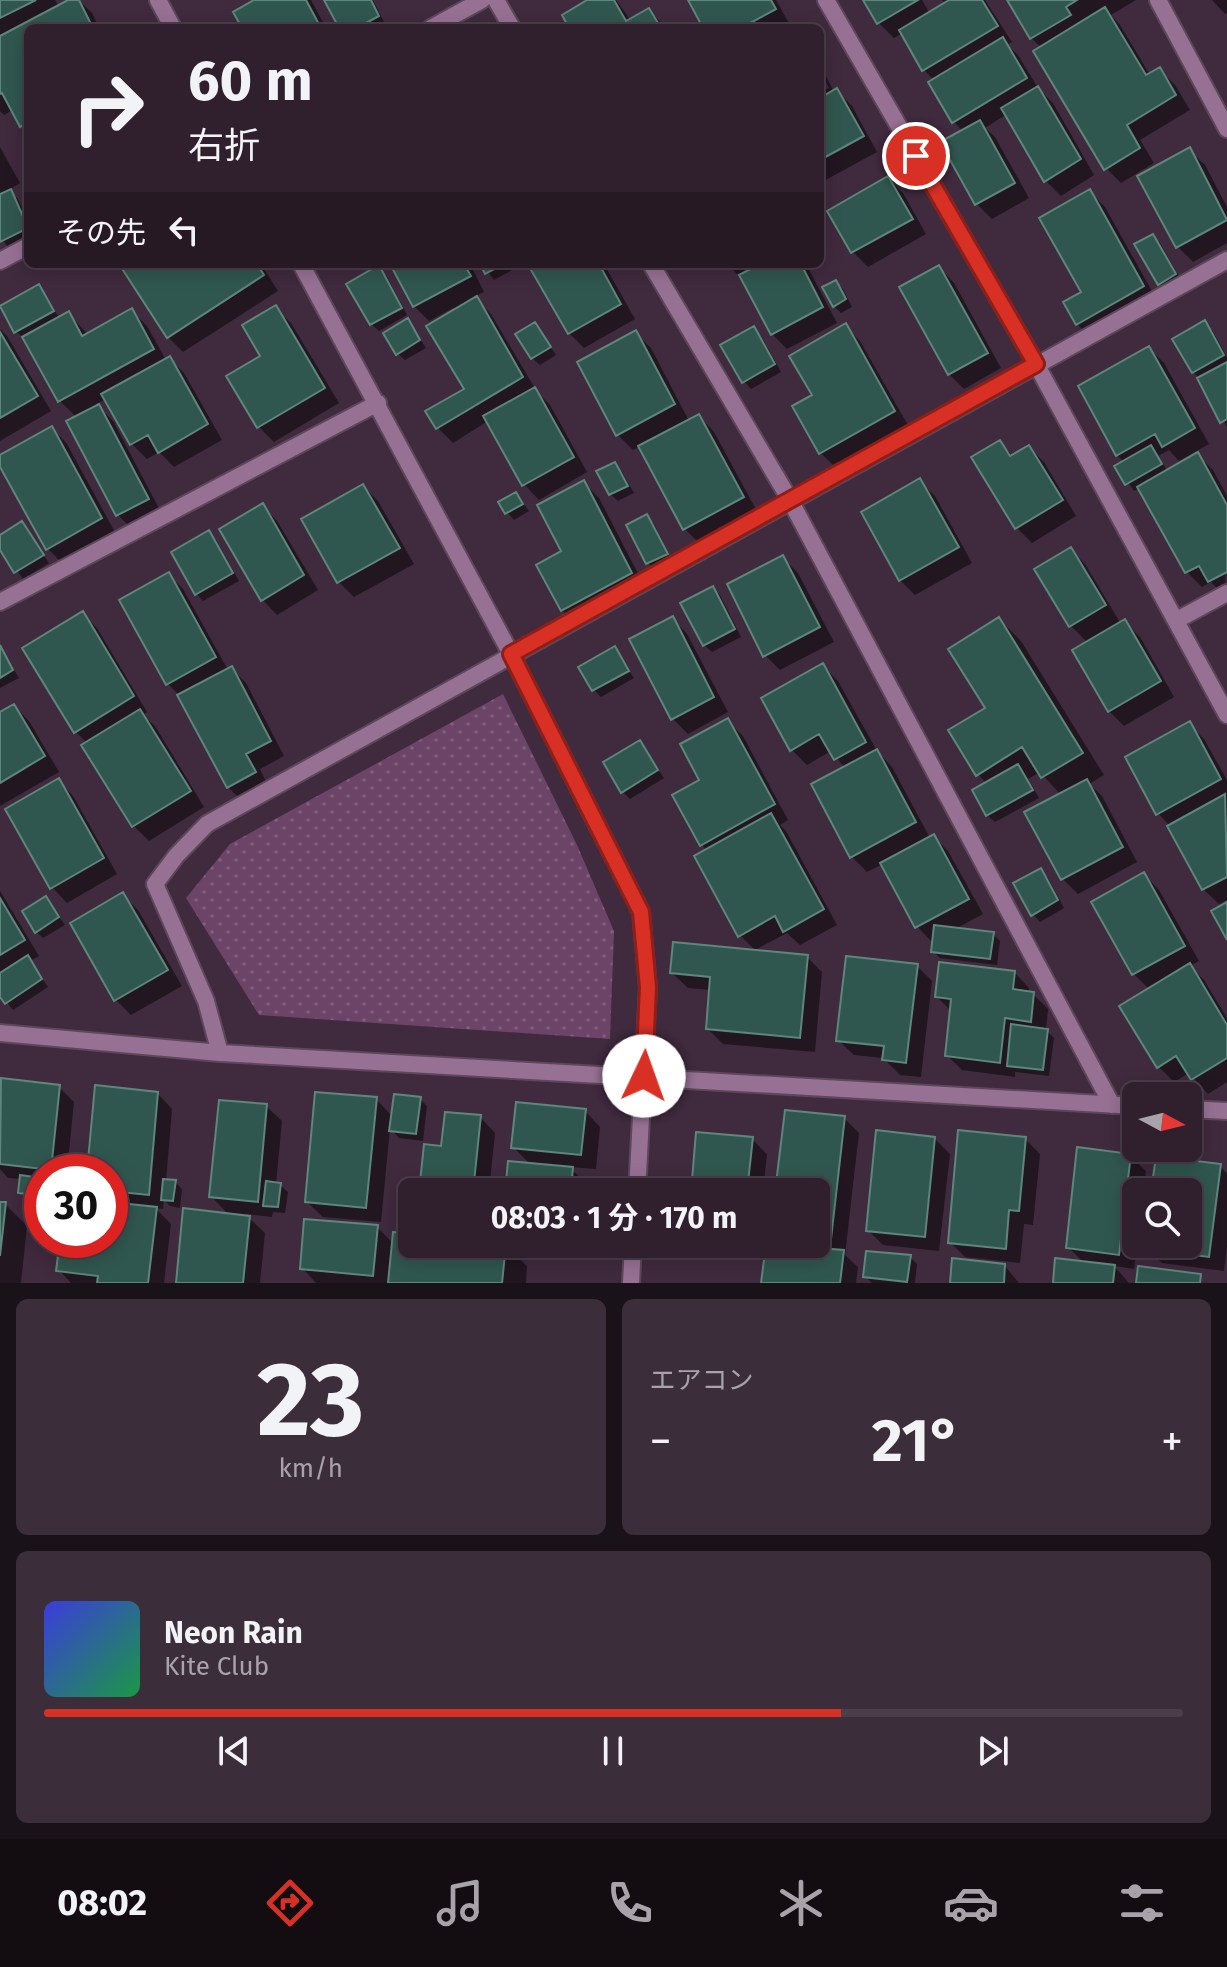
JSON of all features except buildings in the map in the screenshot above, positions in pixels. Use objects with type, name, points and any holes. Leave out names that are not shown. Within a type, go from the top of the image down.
[{"type":"street","points":[[158,0],[171,24]]},
{"type":"street","points":[[438,24],[482,0]]},
{"type":"street","points":[[496,0],[510,24]]},
{"type":"street","points":[[826,0],[1036,364],[1227,715]]},
{"type":"street","points":[[1158,0],[1227,129]]},
{"type":"street","points":[[0,261],[24,248]]},
{"type":"street","points":[[220,1053],[206,1001],[155,884],[176,856],[207,824],[1227,260]]},
{"type":"street","points":[[303,268],[511,654],[641,912],[648,987],[638,1178]]},
{"type":"street","points":[[653,268],[790,500],[1112,1105]]},
{"type":"street","points":[[0,602],[378,403]]},
{"type":"street","points":[[1177,620],[1227,593]]},
{"type":"street","points":[[0,1033],[220,1053],[1122,1105]]},
{"type":"street","points":[[1202,1110],[1227,1111]]},
{"type":"street","points":[[631,1283],[632,1258]]},
{"type":"shaded area","points":[[503,694],[577,845],[614,931],[610,1039],[259,1015],[186,898],[230,844]]},
{"type":"route","points":[[644,1076],[648,987],[641,912],[511,654],[1036,364],[916,156]]}]
